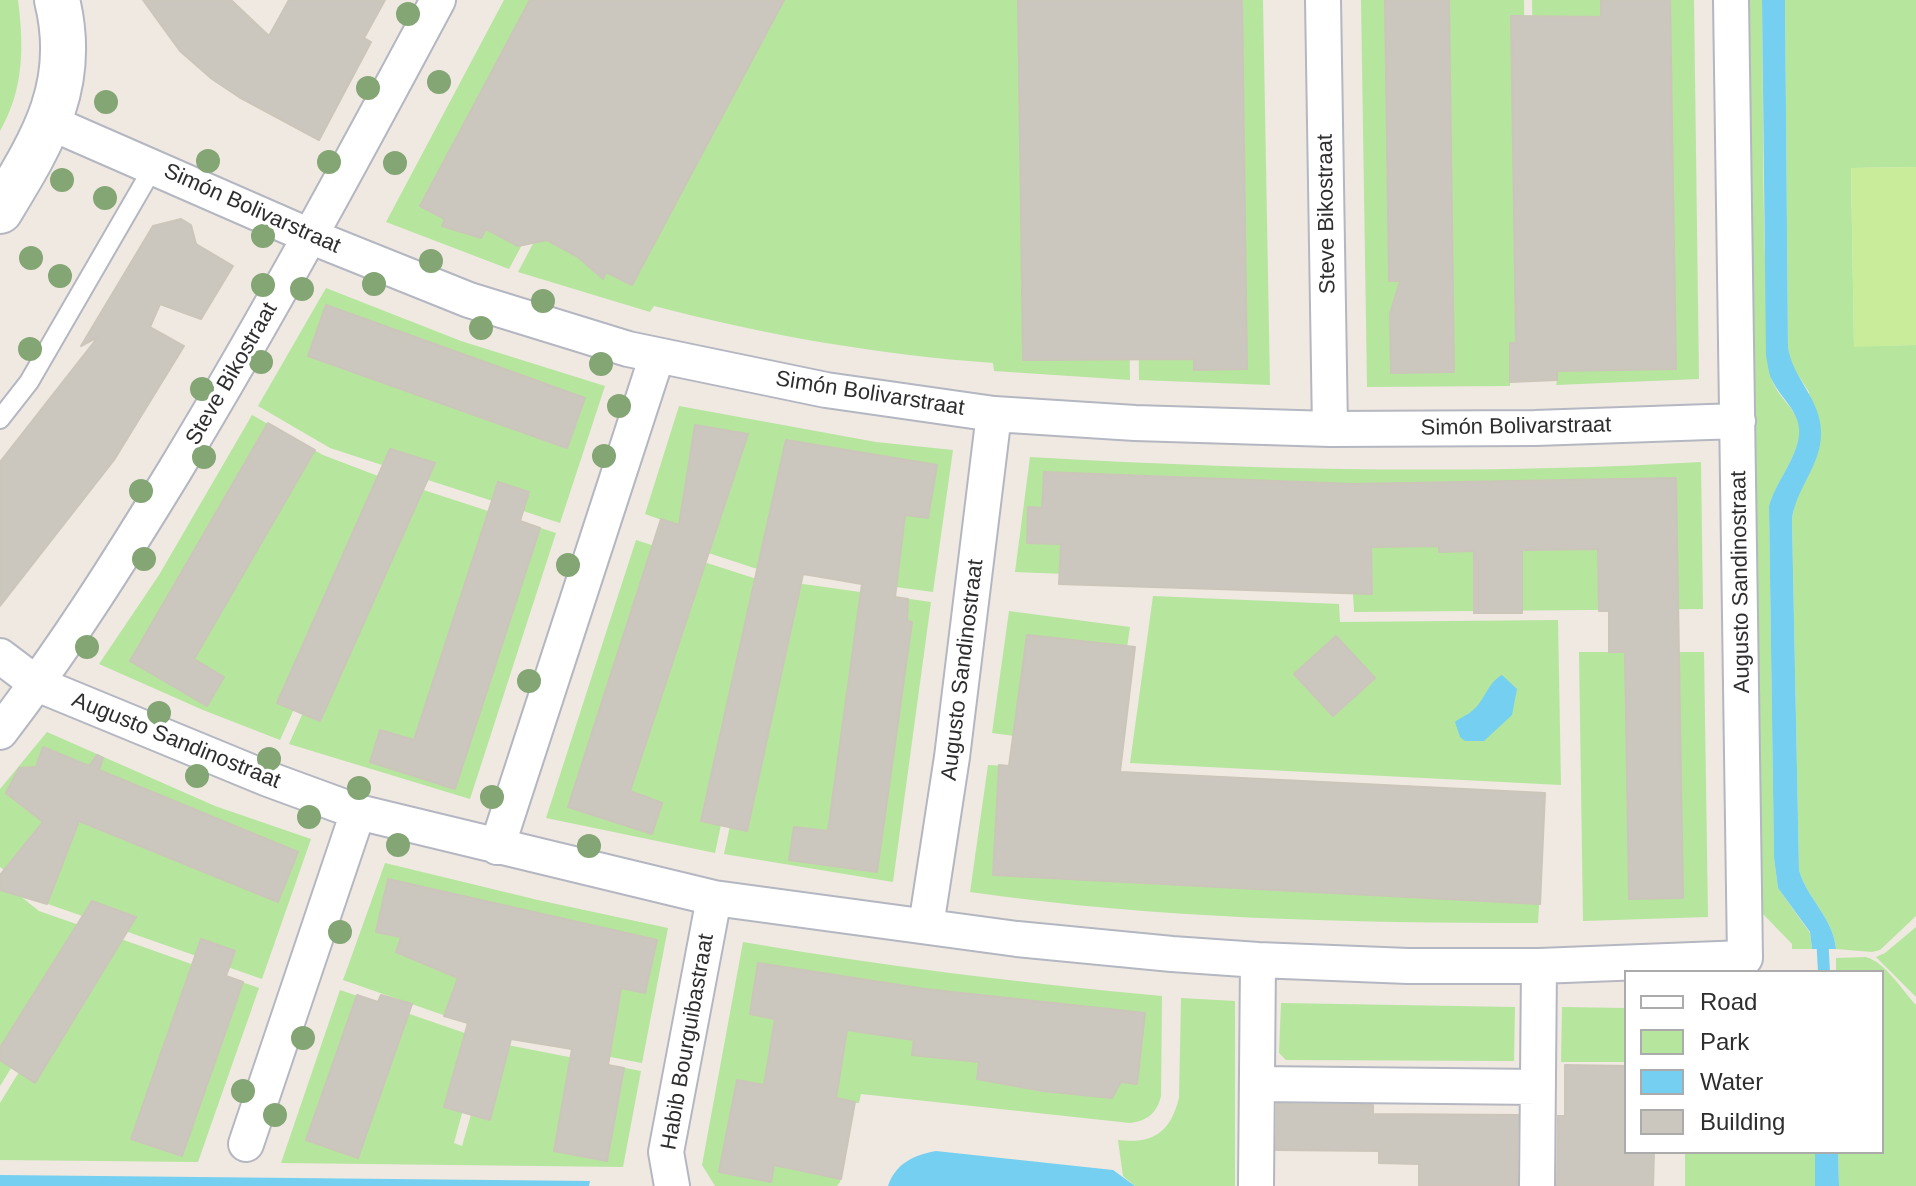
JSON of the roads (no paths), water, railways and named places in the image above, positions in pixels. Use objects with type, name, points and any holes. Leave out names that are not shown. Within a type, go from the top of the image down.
[{"type":"street","points":[[0,211],[30,162],[59,94],[64,64],[64,34],[57,0]]},
{"type":"street","name":"Steve Bikostraat","points":[[0,732],[103,589],[230,379],[312,237],[438,0]]},
{"type":"street","name":"Steve Bikostraat","points":[[1323,0],[1330,429]]},
{"type":"street","name":"Augusto Sandinostraat","points":[[0,656],[37,684],[268,779],[358,812],[714,898],[1017,939],[1258,960],[1408,966],[1539,966],[1745,958],[1731,0]]},
{"type":"street","name":"Simón Bolivarstraat","points":[[49,122],[312,237],[469,300],[657,356],[826,390],[994,414],[1135,423],[1330,429],[1535,428],[1738,421]]},
{"type":"street","points":[[497,847],[657,356]]},
{"type":"street","name":"Augusto Sandinostraat","points":[[926,926],[952,757],[994,414]]},
{"type":"street","points":[[246,1144],[358,812]]},
{"type":"street","name":"Habib Bourguibastraat","points":[[672,1186],[666,1152],[714,898]]},
{"type":"street","points":[[1256,1186],[1258,960]]},
{"type":"street","points":[[1537,1186],[1539,966]]},
{"type":"street","points":[[1257,1084],[1538,1087]]},
{"type":"lane","points":[[0,419],[29,382],[154,166]]},
{"type":"water","points":[[1762,0],[1785,0],[1788,347],[1795,369],[1816,409],[1821,432],[1817,455],[1792,520],[1799,870],[1830,927],[1836,949],[1812,949],[1810,932],[1778,888],[1774,858],[1769,506],[1794,453],[1799,428],[1794,413],[1771,377],[1766,356]]},
{"type":"water","points":[[1502,675],[1517,689],[1512,715],[1484,741],[1465,741],[1460,737],[1455,722],[1476,707]]},
{"type":"water","points":[[936,1151],[1113,1170],[1135,1186],[888,1186],[896,1171],[907,1161]]},
{"type":"water","points":[[1815,1154],[1838,1154],[1839,1186],[1815,1186]]},
{"type":"water","points":[[0,1175],[590,1181],[589,1186],[0,1186]]},
{"type":"waterway","points":[[1822,936],[1824,970]]}]
